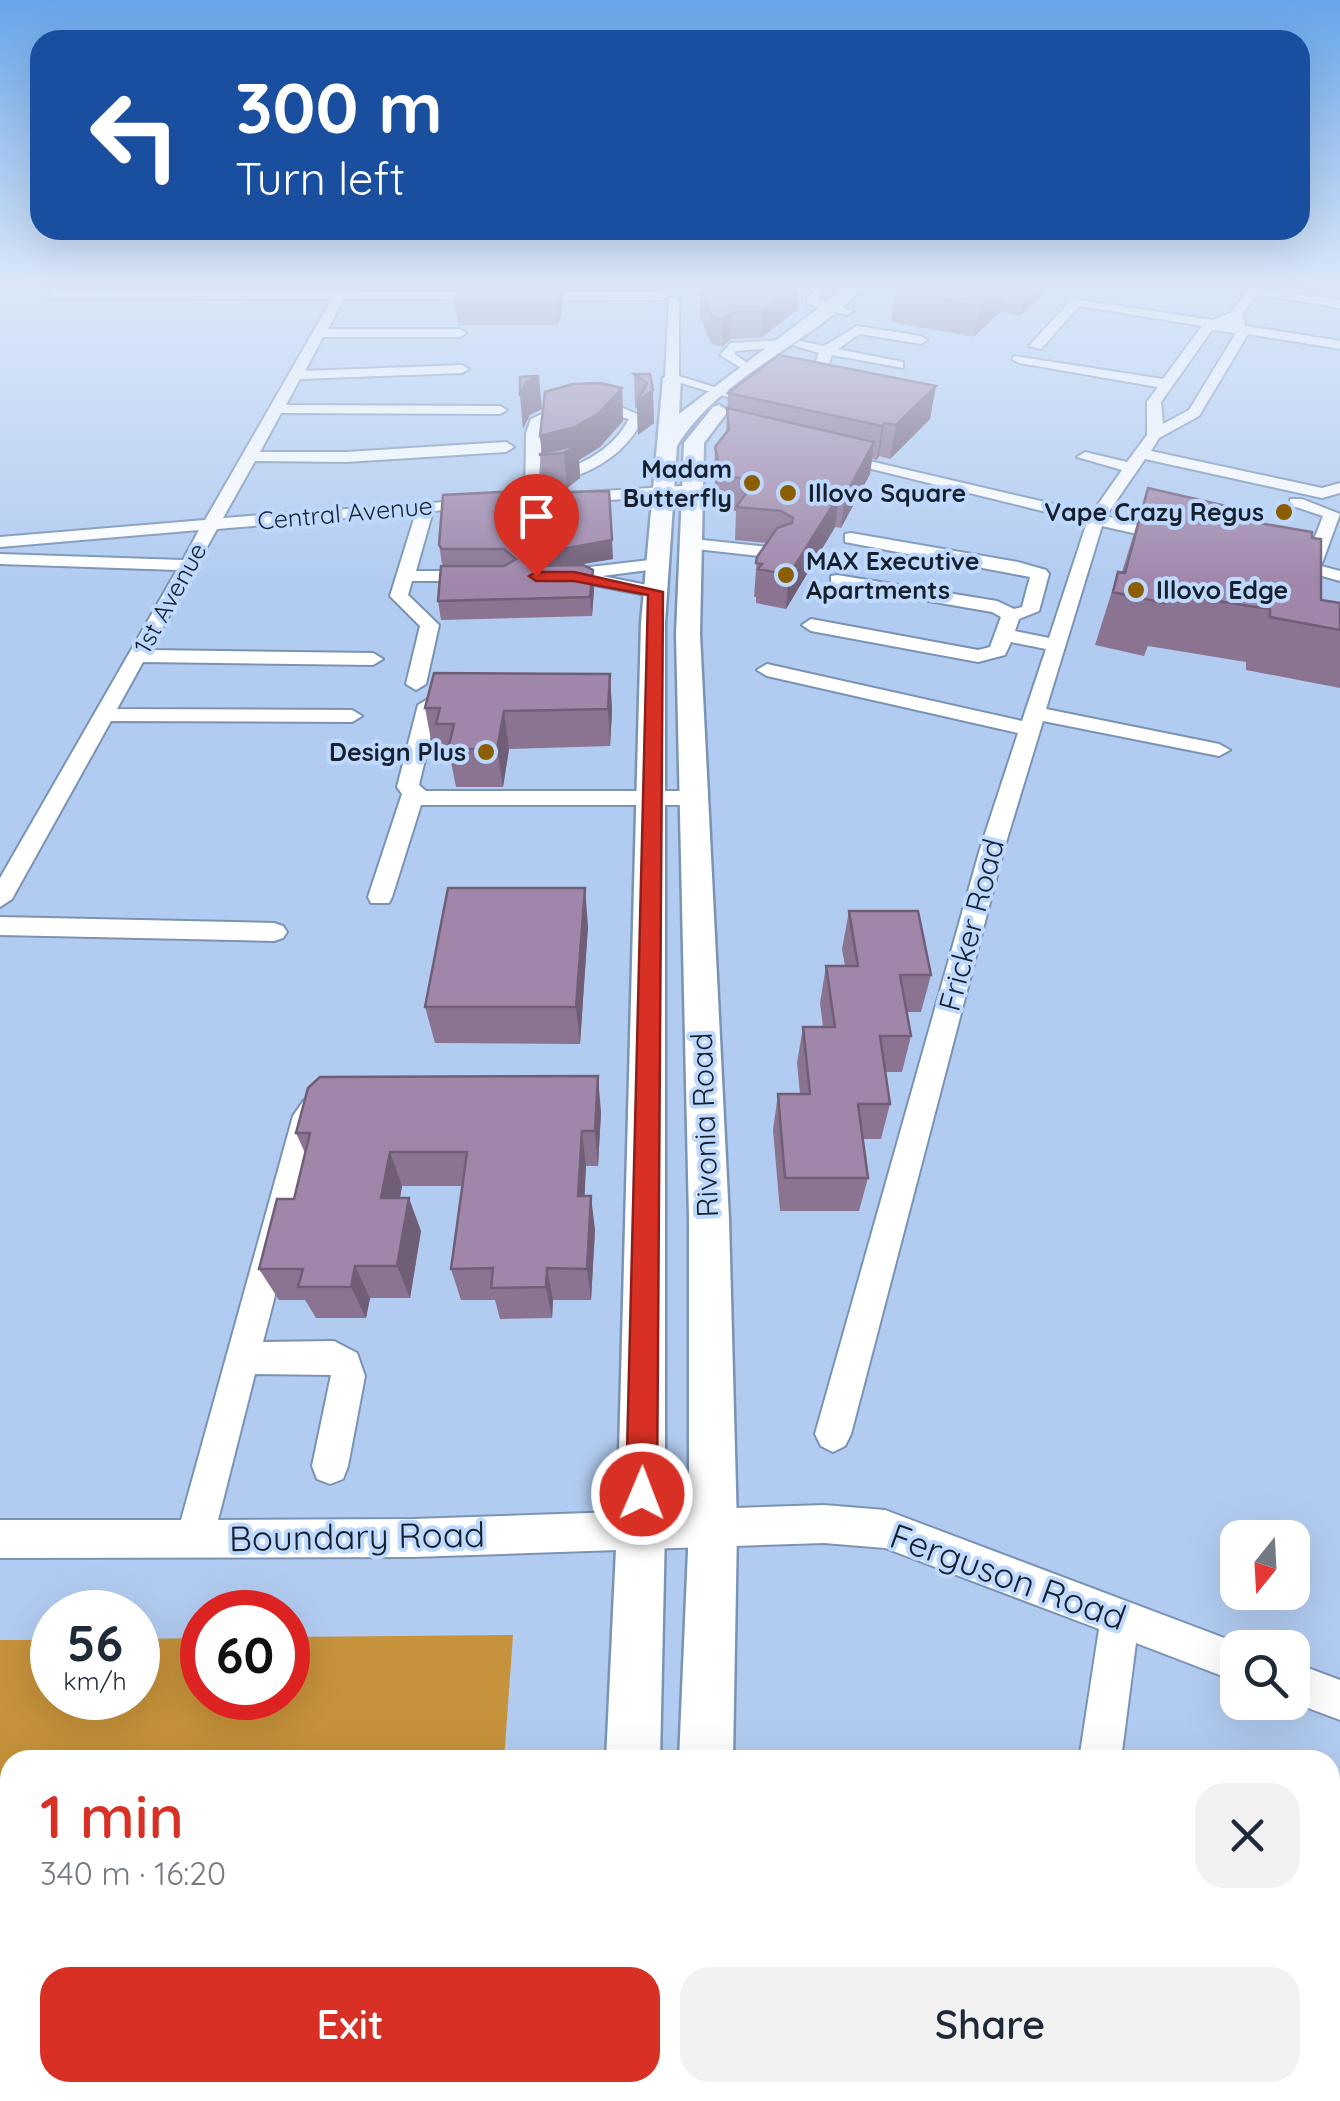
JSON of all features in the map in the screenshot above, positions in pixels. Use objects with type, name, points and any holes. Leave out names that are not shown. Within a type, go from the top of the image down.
[{"type":"main road","name":"Rivonia Road","points":[[671,386],[657,578],[708,1218],[713,1527],[706,1750]]},
{"type":"main road","points":[[723,395],[731,386]]},
{"type":"main road","points":[[667,446],[684,420],[735,386]]},
{"type":"main road","name":"Rivonia Road","points":[[632,1750],[673,798],[688,634],[696,484],[694,444],[712,430],[723,395]]},
{"type":"street","name":"1st Avenue","points":[[0,899],[290,386]]},
{"type":"street","points":[[696,386],[723,395]]},
{"type":"street","name":"Fricker Road","points":[[833,1434],[992,850],[1056,644],[1096,519],[1154,435],[1154,402],[1165,386]]},
{"type":"street","name":"Fricker Road","points":[[1154,435],[1194,413],[1210,386]]},
{"type":"street","points":[[277,408],[500,410]]},
{"type":"street","points":[[531,487],[532,433],[538,419],[600,409],[625,410],[638,417],[630,433],[580,470],[510,498],[696,484]]},
{"type":"street","points":[[250,456],[346,457],[506,447]]},
{"type":"street","points":[[815,454],[1186,540]]},
{"type":"street","points":[[1087,454],[1322,493],[1340,488]]},
{"type":"street","points":[[1264,496],[1332,514],[1311,570]]},
{"type":"street","name":"Central Avenue","points":[[0,542],[493,500]]},
{"type":"street","points":[[416,684],[430,626],[400,599],[426,507]]},
{"type":"street","points":[[837,580],[997,607],[1011,615],[1030,611],[1040,574],[851,538]]},
{"type":"street","points":[[693,544],[778,553]]},
{"type":"street","points":[[0,559],[188,565]]},
{"type":"street","points":[[1275,561],[1340,576]]},
{"type":"street","points":[[405,576],[489,576]]},
{"type":"street","points":[[536,576],[657,578]]},
{"type":"street","points":[[574,576],[657,578]]},
{"type":"street","points":[[812,624],[978,656],[998,651],[1011,615]]},
{"type":"street","points":[[1005,636],[1056,644]]},
{"type":"street","points":[[137,656],[373,658]]},
{"type":"street","points":[[767,670],[1032,721],[1220,750]]},
{"type":"street","points":[[428,705],[408,787],[413,796],[429,800],[673,798]]},
{"type":"street","points":[[104,715],[352,716]]},
{"type":"street","points":[[380,897],[413,796]]},
{"type":"street","points":[[0,926],[274,932]]},
{"type":"street","points":[[194,1538],[307,1116],[329,1096],[349,1096]]},
{"type":"street","points":[[241,1358],[334,1357],[345,1366],[348,1376],[330,1466]]},
{"type":"street","name":"Ferguson Road","points":[[713,1527],[824,1524],[886,1529],[1220,1655]]},
{"type":"street","name":"Boundary Road","points":[[0,1539],[413,1538],[713,1527]]},
{"type":"street","points":[[1101,1750],[1120,1618]]},
{"type":"street","points":[[1310,1689],[1340,1700]]},
{"type":"shaded area","points":[[513,1635],[505,1750],[0,1750],[0,1640],[30,1640],[30,1720],[160,1720],[160,1639],[180,1638],[180,1720],[310,1720],[310,1637]]},
{"type":"building","points":[[566,386],[622,388],[599,413],[575,427],[540,436],[545,392]]},
{"type":"building","points":[[645,386],[652,386],[653,390],[637,402]]},
{"type":"building","points":[[737,386],[936,386],[896,425],[882,426],[728,393]]},
{"type":"building","points":[[727,408],[874,442],[845,496],[839,495],[789,575],[758,569],[762,564],[756,563],[777,528],[792,523],[793,518],[781,511],[736,507],[755,481],[721,475],[715,447],[729,429]]},
{"type":"building","points":[[578,444],[564,453],[540,455],[540,454]]},
{"type":"building","points":[[1148,488],[1248,511],[1247,521],[1312,532],[1312,538],[1321,539],[1321,600],[1340,603],[1340,630],[1270,617],[1270,609],[1165,593],[1164,603],[1113,592],[1118,572],[1125,573]]},
{"type":"building","points":[[539,490],[535,493],[609,491],[612,540],[522,556],[534,566],[583,565],[593,570],[590,597],[438,601],[441,566],[504,566],[516,559],[504,549],[442,549],[439,545],[443,495]]},
{"type":"building","points":[[434,673],[610,674],[608,709],[504,711],[497,749],[448,749],[454,724],[436,724],[440,708],[425,708]]},
{"type":"building","points":[[448,888],[585,888],[576,1007],[425,1007]]},
{"type":"building","points":[[849,911],[918,911],[931,975],[900,975],[911,1036],[880,1036],[890,1104],[858,1104],[868,1178],[785,1178],[778,1094],[810,1094],[803,1027],[835,1027],[826,966],[858,966]]},
{"type":"building","points":[[598,1076],[595,1131],[582,1131],[578,1196],[591,1196],[587,1269],[547,1268],[546,1287],[491,1288],[493,1268],[451,1269],[467,1152],[390,1152],[381,1198],[409,1198],[397,1266],[355,1266],[351,1287],[298,1287],[303,1269],[259,1269],[277,1199],[294,1199],[310,1133],[296,1133],[308,1088],[320,1077]]},
{"type":"place","name":"Madam Butterfly","points":[[752,483]]},
{"type":"place","name":"Illovo Square","points":[[788,493]]},
{"type":"place","name":"Vape Crazy Regus","points":[[1284,512]]},
{"type":"place","name":"MAX Executive Apartments","points":[[786,575]]},
{"type":"place","name":"Illovo Edge","points":[[1136,590]]},
{"type":"place","name":"Design Plus","points":[[486,752]]},
{"type":"route","points":[[536,576],[574,576],[656,592],[642,1494]]}]
